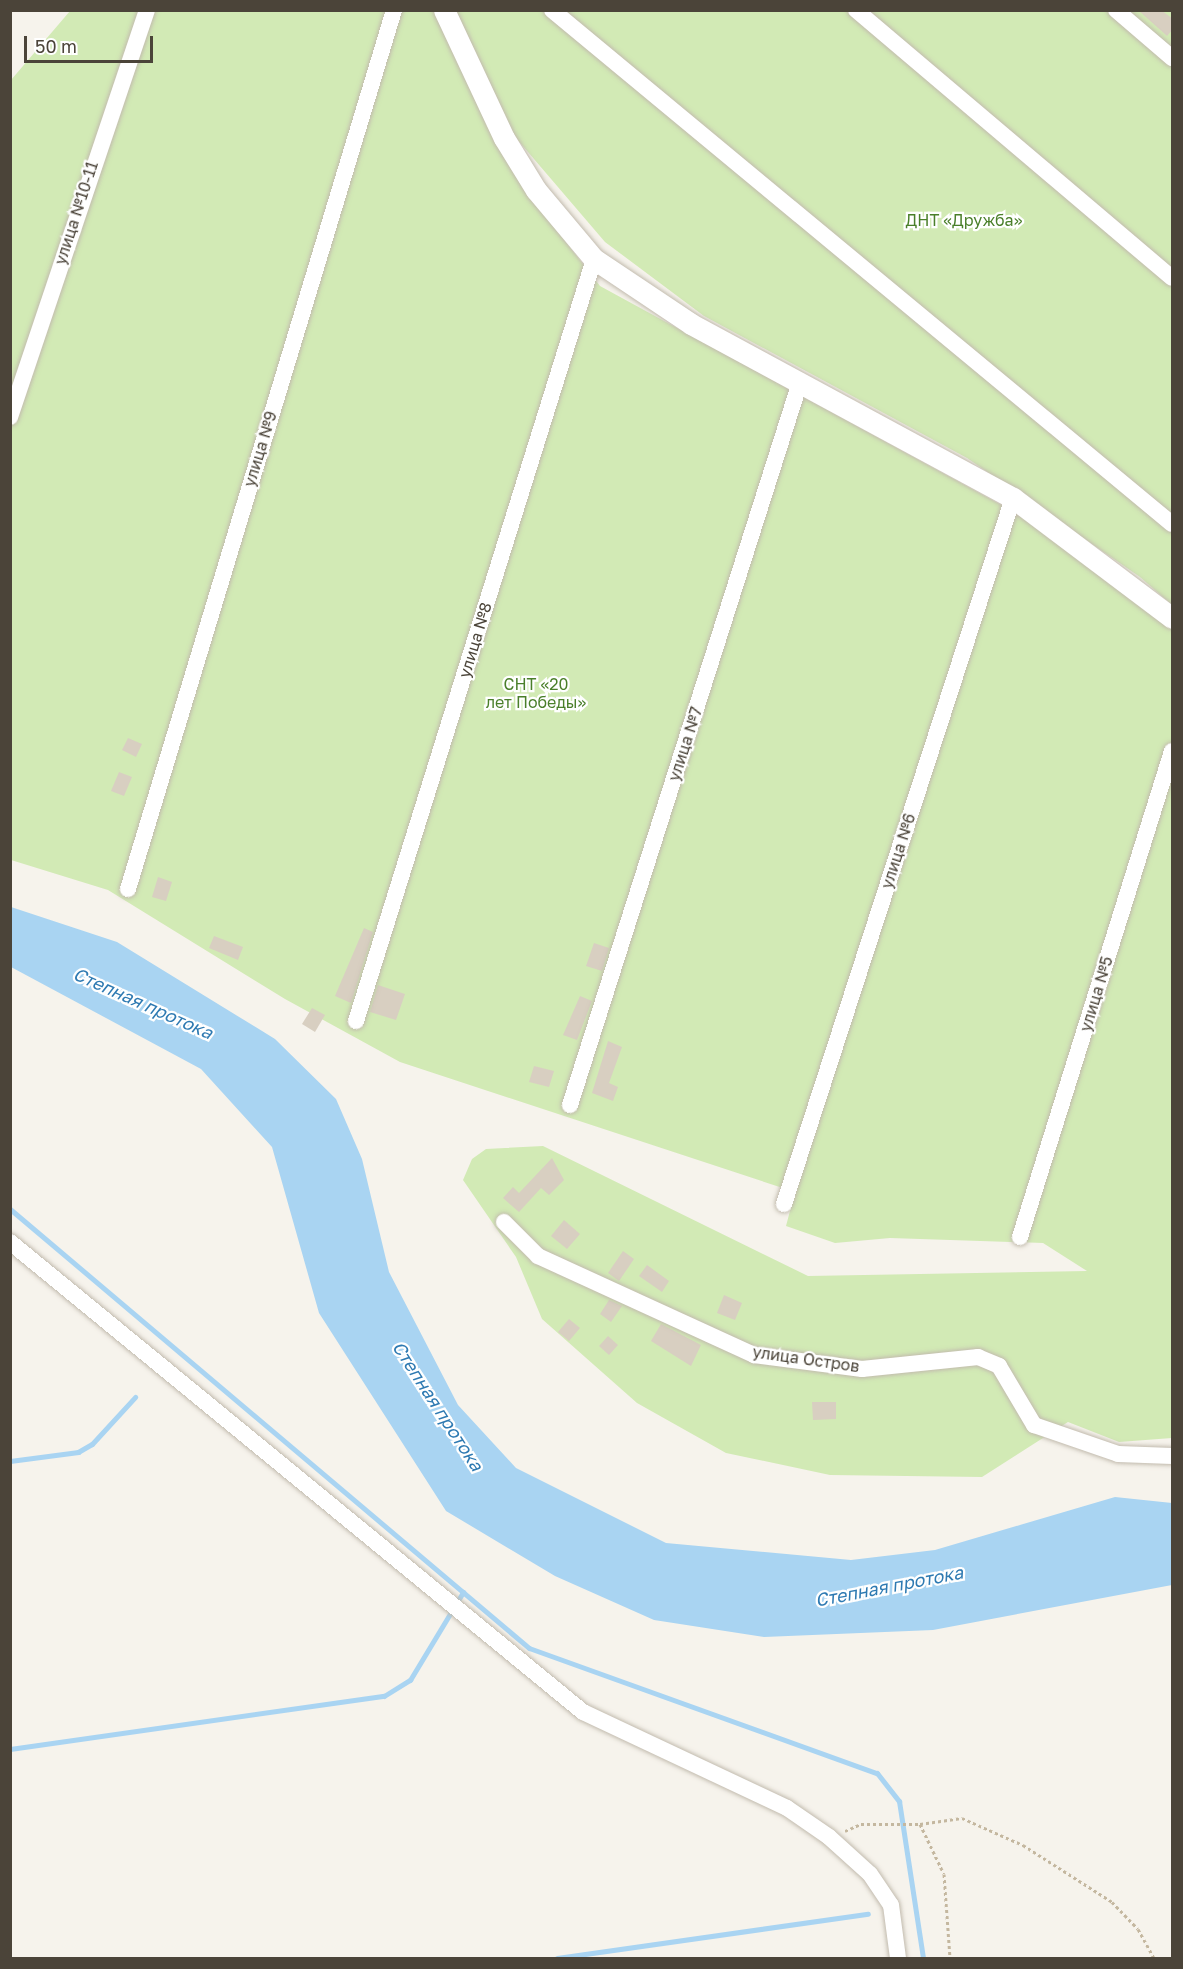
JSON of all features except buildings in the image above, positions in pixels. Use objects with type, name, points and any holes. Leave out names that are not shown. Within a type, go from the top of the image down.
[{"type":"street","name":"улица №10-11","points":[[10,417],[147,10]]},
{"type":"street","name":"улица №9","points":[[129,889],[394,10]]},
{"type":"street","points":[[444,10],[504,138],[536,190],[594,259],[640,294],[1012,498],[1173,618]]},
{"type":"street","points":[[552,10],[1173,524]]},
{"type":"street","points":[[856,10],[1173,278]]},
{"type":"street","points":[[1116,10],[1173,58]]},
{"type":"street","name":"улица №8","points":[[356,1021],[594,259]]},
{"type":"street","name":"улица №7","points":[[570,1105],[800,382]]},
{"type":"street","name":"улица №6","points":[[784,1204],[1012,498]]},
{"type":"street","name":"улица №5","points":[[1020,1237],[1173,751]]},
{"type":"street","name":"улица Остров","points":[[504,1222],[538,1256],[754,1355],[862,1369],[978,1357],[999,1366],[1034,1425],[1119,1454],[1173,1456]]},
{"type":"street","points":[[10,1242],[583,1712],[787,1808],[830,1837],[870,1874],[891,1905],[898,1959]]},
{"type":"path","points":[[830,1837],[861,1824],[920,1824],[963,1818],[1023,1845],[1112,1902],[1138,1929],[1154,1959]]},
{"type":"path","points":[[920,1824],[944,1874],[950,1959]]},
{"type":"green space","name":"СНТ «20 лет Победы»","points":[[70,11],[434,11],[551,223],[600,286],[1049,531],[1172,629],[1172,1438],[1119,1442],[1068,1422],[982,1477],[830,1475],[726,1453],[637,1403],[542,1319],[516,1257],[463,1180],[472,1159],[486,1149],[543,1146],[808,1276],[1087,1271],[1043,1243],[890,1238],[835,1243],[786,1226],[795,1192],[400,1062],[285,999],[108,890],[11,860],[11,80]]},
{"type":"green space","name":"ДНТ «Дружба»","points":[[456,11],[1172,11],[1172,605],[1140,577],[967,458],[704,316],[605,242],[510,131]]},
{"type":"water","name":"Степная протока","points":[[11,907],[117,942],[275,1039],[336,1099],[362,1159],[389,1272],[458,1405],[516,1468],[666,1543],[851,1560],[935,1550],[1115,1497],[1172,1503],[1172,1585],[933,1630],[764,1637],[654,1620],[555,1576],[446,1511],[319,1313],[272,1147],[201,1069],[11,967]]},
{"type":"waterway","points":[[10,1209],[529,1648],[877,1773],[899,1801],[923,1958]]},
{"type":"waterway","points":[[10,1461],[78,1452],[92,1444],[135,1397]]},
{"type":"waterway","points":[[10,1749],[384,1696],[410,1680],[463,1592]]},
{"type":"waterway","points":[[557,1958],[868,1914]]}]
